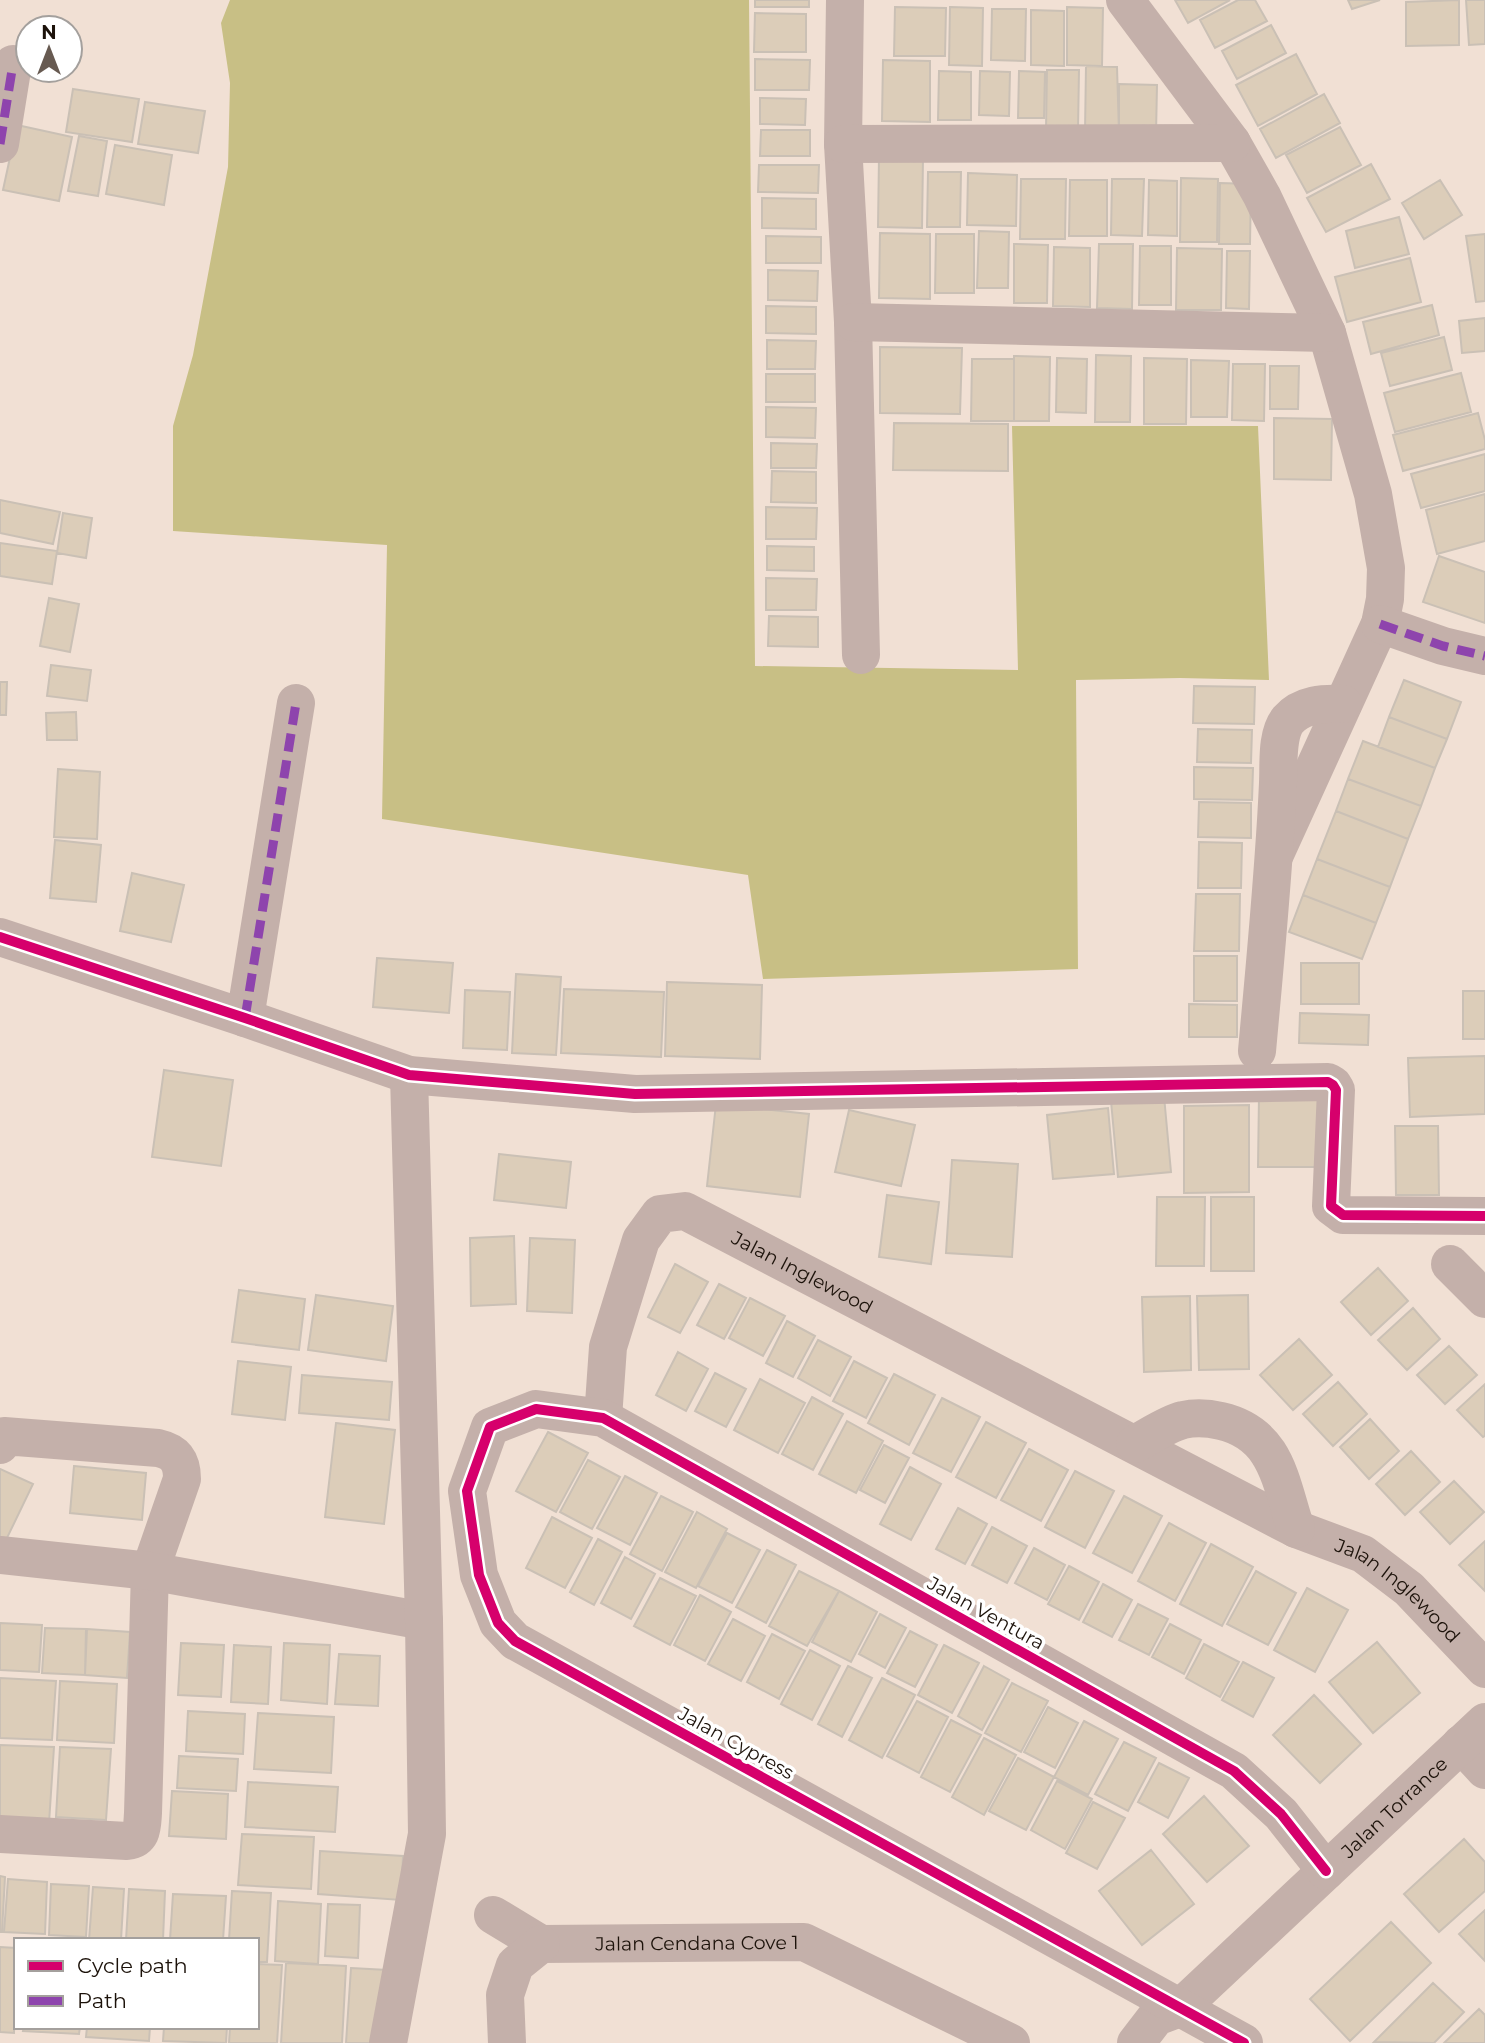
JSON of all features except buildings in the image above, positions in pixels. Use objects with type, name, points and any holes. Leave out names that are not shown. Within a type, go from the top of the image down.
[{"type":"street","points":[[845,0],[843,144],[853,322],[861,655]]},
{"type":"street","points":[[1125,0],[1232,143],[1262,196],[1327,333],[1373,494],[1386,568],[1385,599],[1380,624],[1343,704],[1322,703],[1302,710],[1287,721],[1281,741],[1275,854],[1257,1051]]},
{"type":"street","points":[[0,144],[13,64]]},
{"type":"street","points":[[843,144],[1232,143]]},
{"type":"street","points":[[853,322],[1327,333]]},
{"type":"street","points":[[1380,624],[1443,646],[1485,656]]},
{"type":"street","points":[[245,1018],[296,703]]},
{"type":"street","points":[[0,937],[245,1018],[409,1076],[635,1094],[1328,1082],[1336,1090],[1331,1206],[1337,1212],[1343,1215],[1485,1216]]},
{"type":"street","points":[[388,2043],[427,1834],[409,1076]]},
{"type":"street","name":"Jalan Inglewood","points":[[603,1418],[608,1347],[640,1240],[660,1214],[685,1211],[1296,1529],[1363,1554],[1409,1589],[1485,1669]]},
{"type":"street","points":[[1450,1264],[1485,1299]]},
{"type":"street","name":"Jalan Cypress","points":[[603,1418],[536,1409],[490,1427],[467,1491],[479,1575],[498,1623],[515,1641],[1181,2025],[1244,2043]]},
{"type":"street","points":[[1135,1444],[1182,1420],[1203,1417],[1239,1425],[1260,1440],[1272,1457],[1296,1529]]},
{"type":"street","name":"Jalan Ventura","points":[[603,1418],[1234,1772],[1281,1814],[1326,1871]]},
{"type":"street","points":[[0,1445],[4,1436],[159,1448],[177,1457],[182,1468],[182,1479],[150,1571],[143,1813],[139,1836],[127,1841],[0,1833]]},
{"type":"street","points":[[0,1555],[150,1571],[424,1621]]},
{"type":"street","name":"Jalan Torrance","points":[[1136,2043],[1156,2017],[1181,2025],[1326,1871],[1477,1746]]},
{"type":"street","points":[[493,1915],[541,1944],[515,1965],[505,1995],[507,2043]]},
{"type":"street","name":"Jalan Cendana Cove 1","points":[[541,1944],[804,1942],[1011,2043]]},
{"type":"shaded area","points":[[230,0],[749,0],[755,666],[1018,670],[1012,426],[1258,426],[1269,680],[1076,680],[1078,969],[763,979],[748,875],[382,819],[387,545],[173,531],[173,426],[193,355],[228,167],[230,83],[221,23]]},
{"type":"marked path","points":[[0,144],[13,64]]},
{"type":"marked path","points":[[1380,624],[1443,646],[1485,656]]},
{"type":"marked path","points":[[245,1018],[296,703]]},
{"type":"cycle path","points":[[0,937],[409,1075],[635,1094],[1328,1082],[1336,1090],[1331,1206],[1343,1215],[1485,1216]]},
{"type":"cycle path","points":[[1244,2043],[515,1641],[498,1623],[479,1575],[467,1491],[490,1427],[536,1409],[603,1418],[1234,1771],[1281,1814],[1326,1871]]}]
